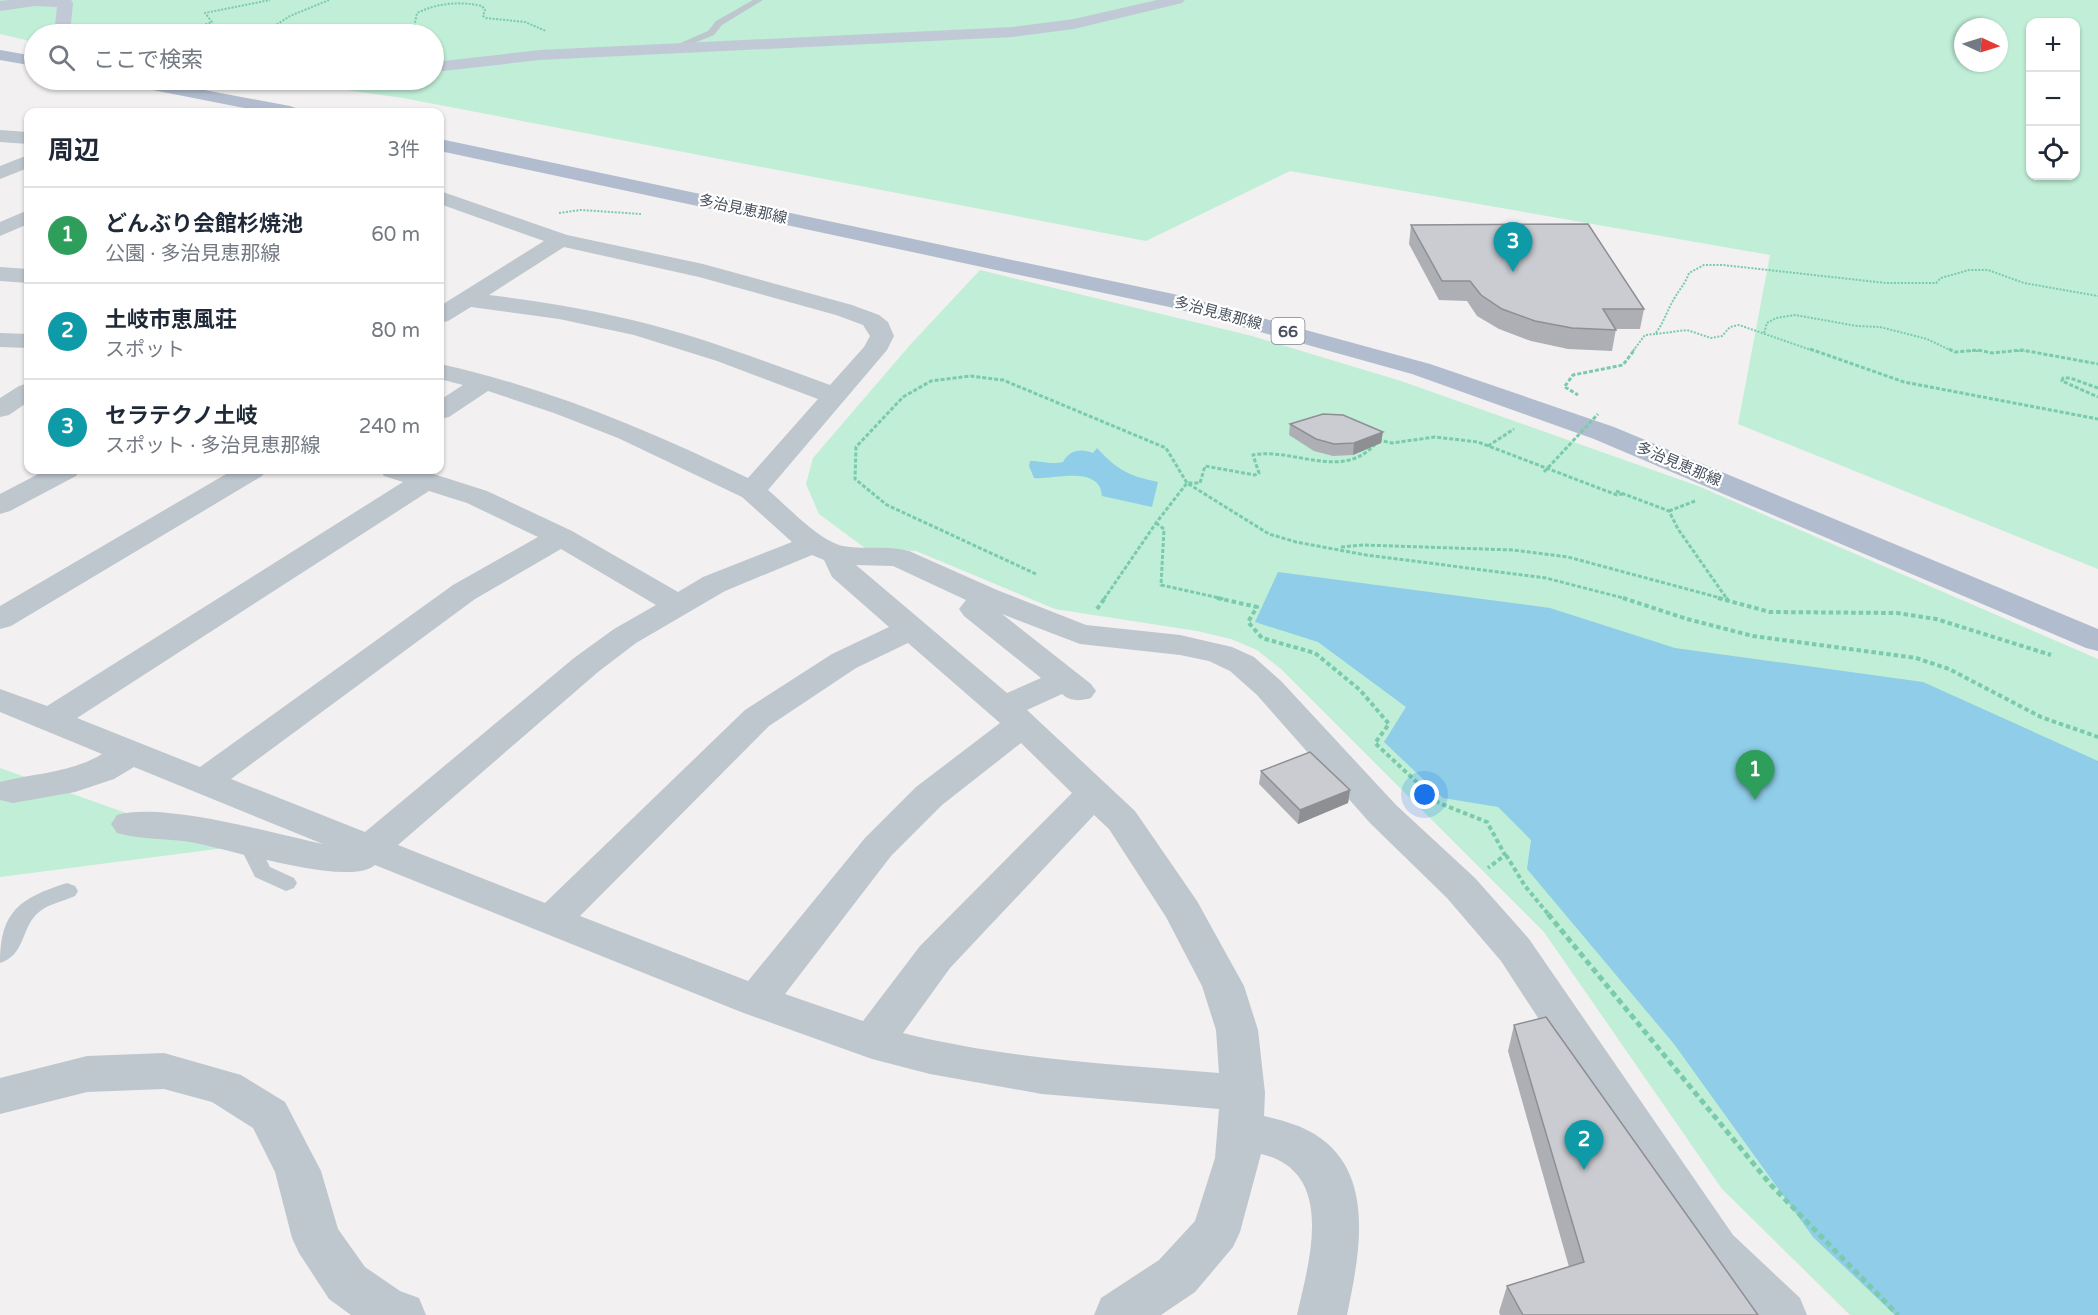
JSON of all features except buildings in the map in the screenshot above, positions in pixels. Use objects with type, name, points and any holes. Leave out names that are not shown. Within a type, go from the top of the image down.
[{"type":"main road","points":[[0,55],[24,60]]},
{"type":"main road","points":[[178,90],[270,108]]},
{"type":"main road","name":"多治見恵那線","points":[[444,146],[1178,302],[1421,369],[1604,433],[2098,641]]},
{"type":"street","points":[[444,66],[528,56],[1013,32],[1074,24],[1177,0]]},
{"type":"street","points":[[0,6],[35,1],[65,3],[63,24]]},
{"type":"street","points":[[0,136],[24,138]]},
{"type":"street","points":[[0,173],[24,163]]},
{"type":"street","points":[[444,198],[561,240],[703,271],[871,320],[879,327],[882,336],[880,343],[753,491]]},
{"type":"street","points":[[450,218],[471,207]]},
{"type":"street","points":[[0,230],[24,218]]},
{"type":"street","points":[[444,313],[561,240]]},
{"type":"street","points":[[0,274],[24,276]]},
{"type":"street","points":[[465,299],[523,306],[636,328],[724,356],[835,396]]},
{"type":"street","points":[[0,340],[24,341]]},
{"type":"street","points":[[444,373],[485,382],[563,407],[628,432],[753,491],[825,549],[843,570],[1012,716],[1122,820],[1183,911],[1223,986],[1238,1030],[1242,1111],[1238,1158],[1216,1232],[1177,1276],[1135,1311]]},
{"type":"street","points":[[444,408],[485,382]]},
{"type":"street","points":[[0,409],[24,394]]},
{"type":"street","points":[[0,409],[24,411]]},
{"type":"street","points":[[0,505],[58,474]]},
{"type":"street","points":[[0,619],[245,474]]},
{"type":"street","points":[[407,474],[477,498],[561,537],[677,604]]},
{"type":"street","points":[[50,720],[426,480]]},
{"type":"street","points":[[203,782],[464,592],[561,537]]},
{"type":"street","points":[[130,824],[190,829],[330,859],[356,860],[586,665],[625,636],[677,604],[714,584],[825,549],[898,557],[986,597],[1080,634],[1180,645],[1220,654],[1242,664],[1269,688],[1383,814],[1461,888],[1515,950],[1716,1250],[1782,1315]]},
{"type":"street","points":[[756,1001],[879,848],[929,796],[1012,716],[1072,686],[975,609],[986,597]]},
{"type":"street","points":[[551,921],[757,718],[844,661],[912,628]]},
{"type":"street","points":[[0,700],[551,921],[756,1001],[872,1042],[930,1057],[1242,1111],[1278,1139],[1302,1149],[1320,1165],[1336,1200],[1335,1248],[1322,1315]]},
{"type":"street","points":[[13,792],[75,780],[100,771],[130,753]]},
{"type":"street","points":[[872,1042],[935,957],[1094,793]]},
{"type":"street","points":[[0,1096],[98,1073],[164,1071],[225,1088],[269,1115],[298,1171],[316,1238],[347,1283],[389,1313],[401,1315]]},
{"type":"lane","points":[[672,49],[711,33],[719,23],[759,0]]},
{"type":"lane","points":[[248,843],[262,872],[286,883]]},
{"type":"lane","points":[[0,955],[15,936],[16,923],[32,905],[67,891]]},
{"type":"path","points":[[206,24],[212,22],[205,13],[270,0]]},
{"type":"path","points":[[278,24],[290,16],[329,0]]},
{"type":"path","points":[[415,24],[417,13],[433,5],[456,2],[483,6],[485,10],[483,16],[486,18],[525,22],[555,32]]},
{"type":"path","points":[[525,227],[568,211],[651,214]]},
{"type":"path","points":[[1655,334],[1663,324],[1674,298],[1684,287],[1689,273],[1704,265],[1793,271],[1886,283],[1936,283],[1941,278],[1970,270],[1988,270],[2024,283],[2098,296]]},
{"type":"path","points":[[1764,333],[1767,323],[1776,318],[1795,315],[1857,326],[1880,327],[1927,339],[1955,352],[1966,350],[1992,353],[2022,350],[2098,364]]},
{"type":"path","points":[[1565,386],[1573,375],[1623,365],[1645,335],[1687,330],[1695,335],[1714,339],[1722,336],[1728,327],[1735,325],[1904,382],[2098,419]]},
{"type":"path","points":[[1036,574],[887,505],[855,479],[856,447],[903,397],[931,381],[970,376],[1003,380],[1166,448],[1187,483],[1269,534],[1296,542],[1366,555],[1546,578],[1602,591],[1687,619],[1753,636],[1916,658],[1949,669],[2041,717],[2098,737]]},
{"type":"path","points":[[2098,388],[2070,378],[2063,378],[2062,381],[2098,397]]},
{"type":"path","points":[[1544,472],[1598,414]]},
{"type":"path","points":[[1488,446],[1518,426]]},
{"type":"path","points":[[1187,483],[1200,483],[1205,466],[1255,475],[1259,473],[1253,455],[1258,454],[1281,454],[1310,461],[1360,457],[1371,451],[1378,438],[1392,443],[1413,438],[1460,438],[1488,446],[1617,495],[1623,494]]},
{"type":"path","points":[[1080,634],[1156,523],[1187,483]]},
{"type":"path","points":[[1616,491],[1669,511],[1678,529],[1730,602]]},
{"type":"path","points":[[1156,523],[1164,529],[1161,585],[1257,607],[1248,622],[1262,638],[1316,653],[1360,690],[1389,724],[1375,743],[1439,803],[1488,822],[1525,886],[1772,1185],[1898,1315]]},
{"type":"path","points":[[1336,548],[1363,545],[1513,550],[1568,557],[1634,573],[1770,612],[1897,613],[1936,619],[2055,656]]},
{"type":"path","points":[[1461,888],[1505,855]]},
{"type":"green space","points":[[0,0],[2098,0],[2098,569],[1738,424],[1770,255],[1290,171],[1146,241],[403,98],[346,90],[444,90],[444,24],[24,24],[24,40],[0,34]]},
{"type":"green space","points":[[980,270],[1252,336],[1401,381],[1698,486],[2098,659],[2098,1315],[1850,1315],[1722,1189],[1544,932],[1281,669],[1257,650],[1231,639],[1197,631],[1055,609],[916,551],[865,548],[819,514],[806,484],[813,458],[910,345]]},
{"type":"green space","points":[[0,768],[224,848],[0,877]]},
{"type":"water","points":[[1097,448],[1124,471],[1158,482],[1152,507],[1102,496],[1099,486],[1093,480],[1084,477],[1034,478],[1029,466],[1030,461],[1063,462],[1072,453],[1080,450],[1093,453]]},
{"type":"water","points":[[1278,572],[1550,608],[1675,648],[1923,682],[2098,761],[2098,1315],[1895,1315],[1813,1237],[1674,1044],[1527,869],[1531,840],[1498,807],[1443,798],[1384,742],[1406,707],[1318,642],[1255,622]]},
{"type":"place","name":"セラテクノ土岐","points":[[1513,272]]},
{"type":"place","name":"どんぶり会館杉焼池","points":[[1755,800]]},
{"type":"place","name":"土岐市恵風荘","points":[[1584,1170]]}]
